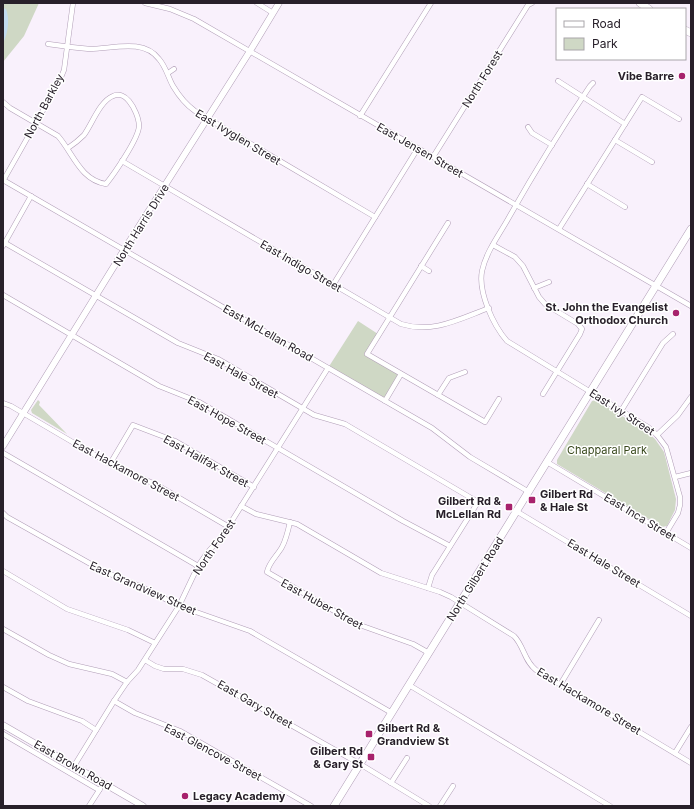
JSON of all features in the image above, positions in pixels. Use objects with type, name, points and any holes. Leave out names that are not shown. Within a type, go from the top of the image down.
[{"type":"main road","name":"North Gilbert Road","points":[[334,806],[691,229]]},
{"type":"street","name":"North Barkley","points":[[3,180],[59,82],[64,70],[72,3]]},
{"type":"street","name":"East Jensen Street","points":[[145,3],[183,14],[250,51],[360,116],[657,285],[691,306]]},
{"type":"street","points":[[257,3],[273,13]]},
{"type":"street","name":"North Harris Drive","points":[[3,446],[279,3]]},
{"type":"street","points":[[360,116],[431,3]]},
{"type":"street","name":"North Forest","points":[[433,157],[528,5],[532,3]]},
{"type":"street","name":"East Ivyglen Street","points":[[48,44],[92,49],[135,46],[152,52],[158,57],[184,103],[207,119],[375,217]]},
{"type":"street","points":[[168,73],[174,69]]},
{"type":"street","points":[[558,81],[625,124]]},
{"type":"street","name":"East Ivy Street","points":[[593,83],[582,97],[552,145],[493,244],[486,258],[483,270],[483,290],[496,326],[507,341],[591,392],[657,435],[668,452],[680,497],[680,505],[676,517],[666,533]]},
{"type":"street","points":[[3,102],[10,108],[58,136],[68,148],[80,169],[86,175],[100,183],[106,184],[122,161],[140,128],[139,120],[127,98],[121,95],[113,96],[108,99],[103,104],[84,134],[78,141],[68,148]]},
{"type":"street","points":[[559,229],[642,97],[679,119]]},
{"type":"street","points":[[528,127],[532,133],[552,145]]},
{"type":"street","points":[[616,140],[652,162]]},
{"type":"street","points":[[334,285],[418,148]]},
{"type":"street","name":"East Indigo Street","points":[[122,161],[388,318],[401,324],[413,328],[426,328],[440,325],[489,308]]},
{"type":"street","name":"East McLellan Road","points":[[3,180],[432,428],[470,457],[529,492]]},
{"type":"street","points":[[587,184],[625,206]]},
{"type":"street","points":[[4,244],[31,196]]},
{"type":"street","points":[[448,223],[367,354],[485,422],[499,399]]},
{"type":"street","name":"East Hale Street","points":[[4,244],[178,343],[218,359],[303,410],[314,415],[345,424],[478,502],[450,546]]},
{"type":"street","points":[[493,244],[515,257],[523,266],[534,288],[546,304],[578,324],[582,329],[543,394]]},
{"type":"street","points":[[421,266],[429,270]]},
{"type":"street","points":[[534,288],[548,282]]},
{"type":"street","name":"East Hope Street","points":[[3,295],[159,386],[199,402],[300,462],[450,546]]},
{"type":"street","points":[[621,411],[663,343],[673,334]]},
{"type":"street","name":"North Forest","points":[[74,766],[114,701],[145,660],[178,606],[198,566],[229,527],[328,368]]},
{"type":"street","points":[[438,395],[450,378],[464,372]]},
{"type":"street","points":[[385,401],[401,374]]},
{"type":"street","points":[[657,435],[678,415],[691,397]]},
{"type":"street","name":"East Hackamore Street","points":[[3,403],[11,406],[110,464],[157,485],[229,527]]},
{"type":"street","name":"East Halifax Street","points":[[110,464],[133,425],[175,441],[254,487]]},
{"type":"street","points":[[3,453],[198,566]]},
{"type":"street","name":"East Inca Street","points":[[547,462],[691,548]]},
{"type":"street","points":[[675,477],[691,473]]},
{"type":"street","name":"East Hackamore Street","points":[[241,506],[256,514],[290,522],[302,527],[381,573],[428,588],[447,595],[460,602],[514,636],[520,642],[525,658],[530,665],[691,763]]},
{"type":"street","name":"East Hale Street","points":[[516,511],[691,616]]},
{"type":"street","name":"East Grandview Street","points":[[3,513],[7,517],[104,572],[140,586],[178,606],[250,631],[392,713]]},
{"type":"street","name":"East Huber Street","points":[[290,522],[282,547],[270,564],[268,572],[357,624],[413,644],[429,653]]},
{"type":"street","points":[[428,588],[432,575],[450,546]]},
{"type":"street","points":[[3,571],[67,609],[128,630],[155,643]]},
{"type":"street","points":[[560,684],[599,620]]},
{"type":"street","points":[[3,629],[49,655],[69,664],[112,674],[127,682]]},
{"type":"street","name":"East Gary Street","points":[[145,660],[164,669],[183,669],[202,675],[360,764],[430,806]]},
{"type":"street","points":[[409,686],[608,805]]},
{"type":"street","points":[[3,687],[28,701],[82,721],[96,730]]},
{"type":"street","name":"East Glencove Street","points":[[114,701],[136,713],[180,731],[311,806]]},
{"type":"street","name":"East Brown Road","points":[[3,725],[143,806]]},
{"type":"street","points":[[675,753],[691,727]]},
{"type":"street","name":"East Brown Road","points":[[3,734],[99,790]]},
{"type":"street","points":[[391,783],[407,758]]},
{"type":"street","points":[[89,806],[103,783]]},
{"type":"street","points":[[440,806],[453,786]]},
{"type":"green space","points":[[3,3],[39,3],[24,36],[3,62]]},
{"type":"green space","points":[[358,321],[378,334],[367,354],[401,374],[385,401],[328,368]]},
{"type":"green space","points":[[38,400],[40,402],[39,405],[67,434],[32,413],[31,410]]},
{"type":"green space","name":"Chapparal Park","points":[[596,400],[645,430],[655,439],[664,452],[676,499],[675,510],[667,526],[662,527],[557,464],[557,460],[592,401]]},
{"type":"water","points":[[3,8],[6,9],[8,22],[3,43]]},
{"type":"place","name":"Vibe Barre","points":[[682,76]]},
{"type":"place","name":"St. John the Evangelist Orthodox Church","points":[[676,313]]},
{"type":"place","name":"Gilbert Rd & Hale St","points":[[532,500]]},
{"type":"place","name":"Gilbert Rd & McLellan Rd","points":[[509,507]]},
{"type":"place","name":"Gilbert Rd & Grandview St","points":[[369,734]]},
{"type":"place","name":"Gilbert Rd & Gary St","points":[[371,757]]},
{"type":"place","name":"Legacy Academy","points":[[185,796]]}]
